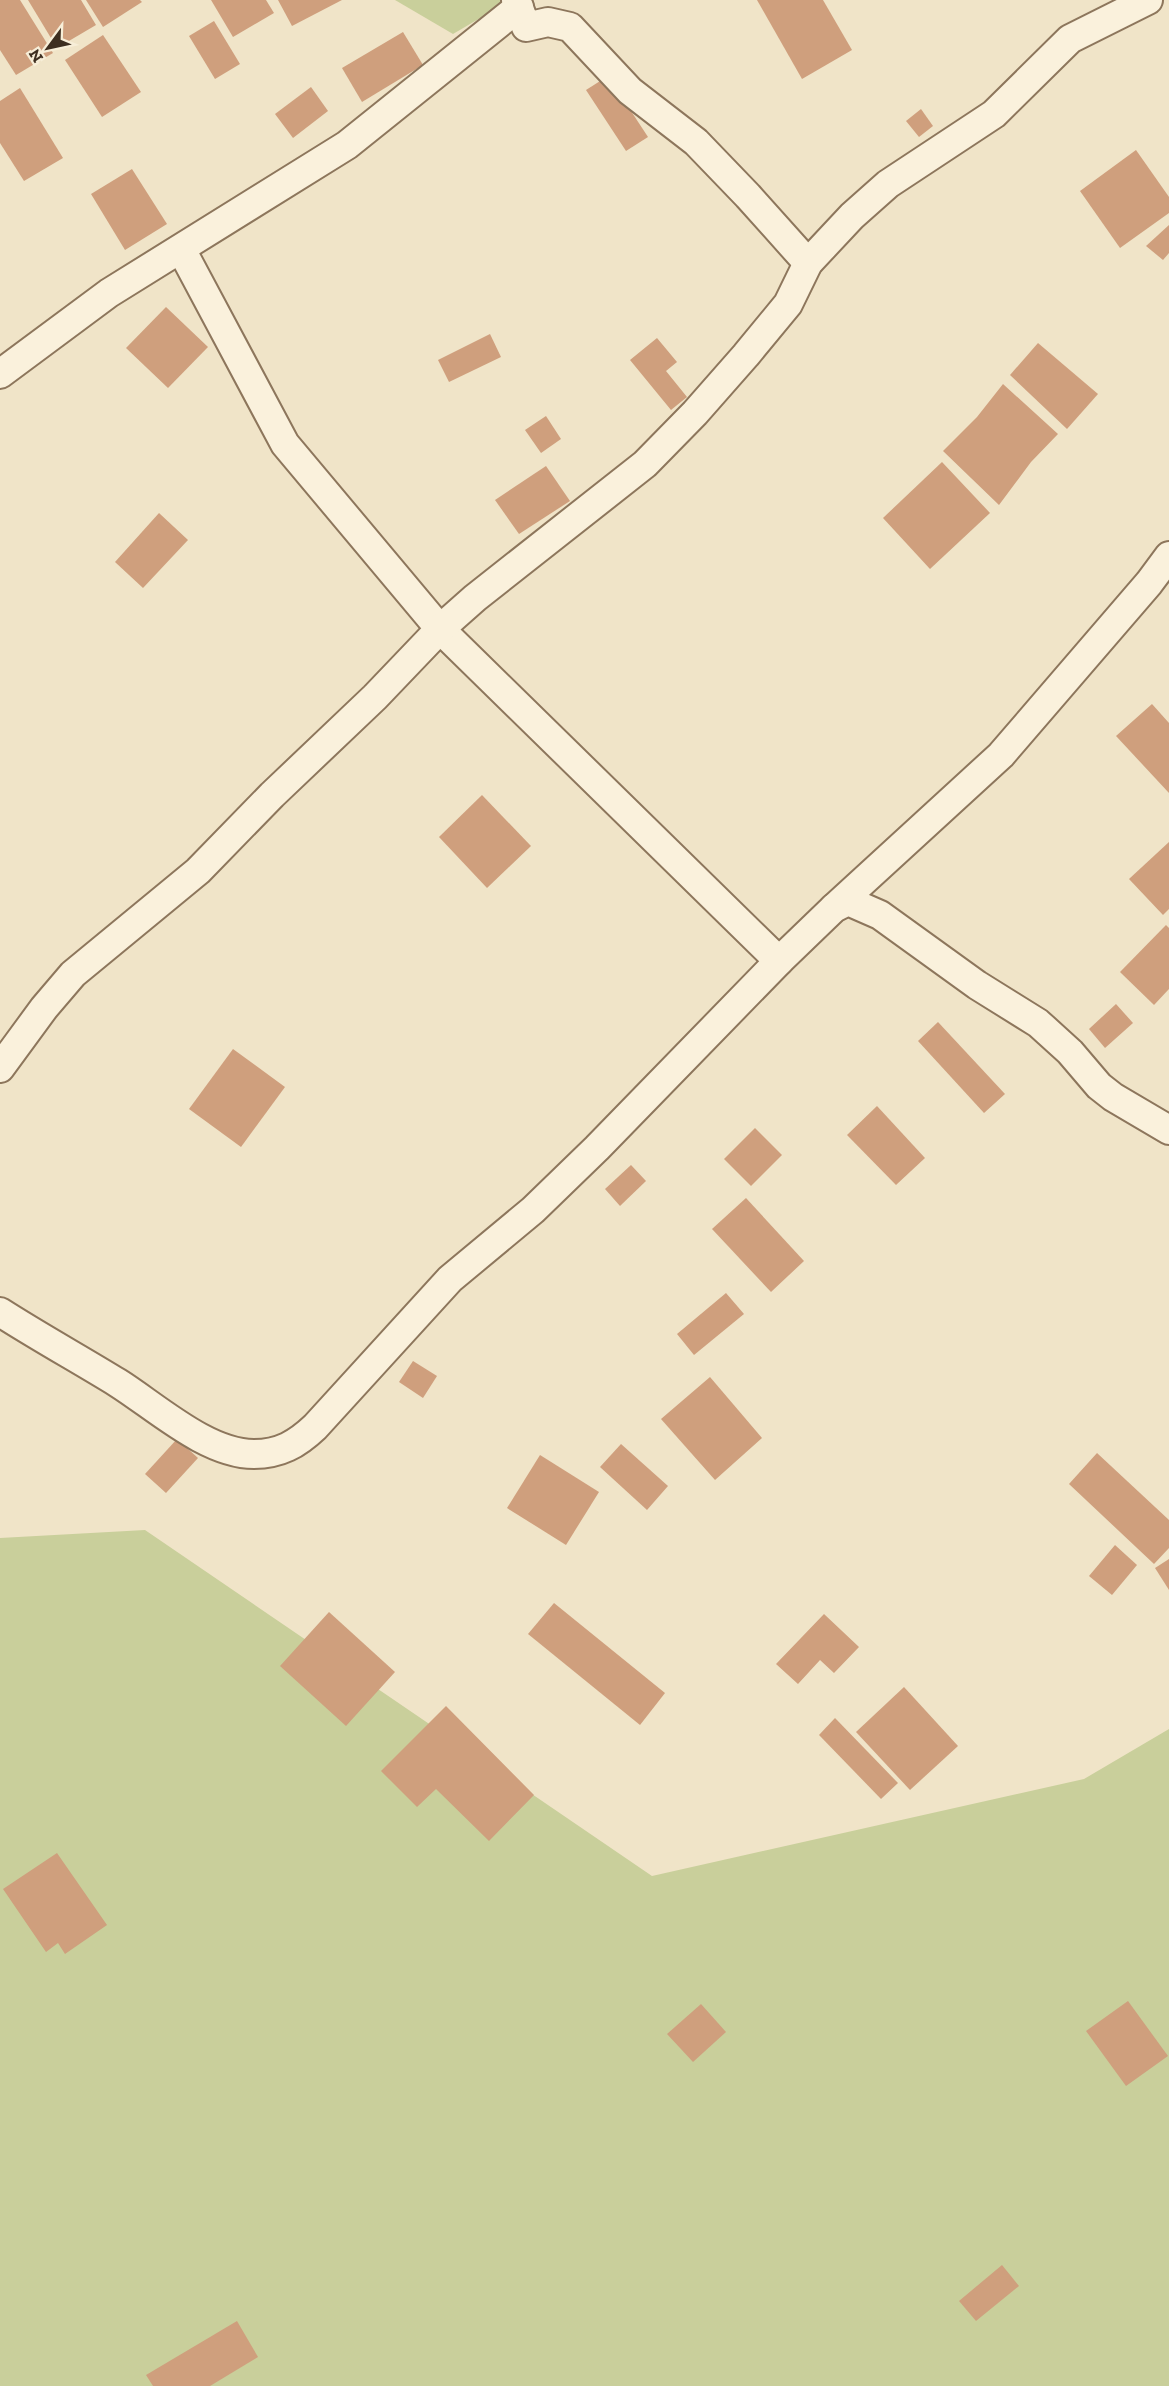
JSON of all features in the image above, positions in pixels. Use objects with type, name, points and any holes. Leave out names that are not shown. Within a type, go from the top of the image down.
[{"type":"street","points":[[0,1068],[44,1008],[73,974],[198,871],[272,795],[375,697],[440,628],[645,464],[695,413],[788,304],[808,263],[852,216],[888,184],[994,114],[1070,39],[1148,0]]},
{"type":"street","points":[[0,374],[109,293],[347,145],[517,3],[526,27],[548,22],[570,27],[630,92],[696,142],[808,263]]},
{"type":"street","points":[[181,249],[285,444],[440,628],[779,961]]},
{"type":"street","points":[[0,1312],[118,1383],[198,1436],[221,1448],[253,1454],[282,1450],[300,1442],[450,1279],[549,1195],[779,961],[1001,755],[1149,583],[1169,556]]},
{"type":"street","points":[[834,908],[848,901],[880,915],[977,985],[1038,1023],[1070,1052],[1099,1086],[1113,1097],[1169,1130]]},
{"type":"green space","points":[[395,0],[511,0],[453,34]]},
{"type":"green space","points":[[145,1530],[652,1876],[1084,1779],[1169,1729],[1169,2386],[0,2386],[0,1538]]},
{"type":"building","points":[[0,0],[20,0],[53,53],[16,75],[0,50]]},
{"type":"building","points":[[28,0],[81,0],[96,25],[57,48]]},
{"type":"building","points":[[86,0],[140,0],[142,2],[103,27]]},
{"type":"building","points":[[211,0],[266,0],[274,13],[233,37]]},
{"type":"building","points":[[278,0],[342,0],[292,26]]},
{"type":"building","points":[[757,0],[823,0],[852,50],[802,79]]},
{"type":"building","points":[[214,21],[240,64],[215,79],[189,36]]},
{"type":"building","points":[[403,32],[423,65],[362,102],[342,68]]},
{"type":"building","points":[[103,35],[141,92],[102,117],[65,60]]},
{"type":"building","points":[[608,76],[648,137],[626,151],[586,90]]},
{"type":"building","points":[[311,87],[328,111],[293,138],[275,114]]},
{"type":"building","points":[[20,88],[63,158],[24,181],[0,143],[0,101]]},
{"type":"building","points":[[921,109],[933,126],[919,137],[906,121]]},
{"type":"building","points":[[1136,150],[1169,197],[1169,213],[1120,248],[1080,191]]},
{"type":"building","points":[[132,169],[167,224],[125,250],[91,194]]},
{"type":"building","points":[[1169,225],[1169,253],[1163,260],[1146,246]]},
{"type":"building","points":[[166,307],[208,347],[168,388],[126,348]]},
{"type":"building","points":[[490,334],[501,357],[449,382],[438,360]]},
{"type":"building","points":[[657,338],[677,362],[666,371],[687,397],[671,410],[630,360]]},
{"type":"building","points":[[1038,343],[1098,394],[1067,429],[1010,375]]},
{"type":"building","points":[[1003,384],[1058,434],[1031,462],[999,505],[943,451],[977,417]]},
{"type":"building","points":[[546,416],[561,439],[541,453],[525,430]]},
{"type":"building","points":[[942,462],[990,513],[930,569],[883,518]]},
{"type":"building","points":[[546,466],[570,501],[519,534],[495,500]]},
{"type":"building","points":[[159,513],[188,540],[143,588],[115,562]]},
{"type":"building","points":[[1152,704],[1169,723],[1169,793],[1116,736]]},
{"type":"building","points":[[482,795],[531,846],[487,888],[439,837]]},
{"type":"building","points":[[1169,842],[1169,909],[1163,915],[1129,879]]},
{"type":"building","points":[[1166,925],[1169,928],[1169,989],[1154,1005],[1120,972]]},
{"type":"building","points":[[1116,1004],[1133,1023],[1105,1048],[1089,1029]]},
{"type":"building","points":[[938,1022],[1005,1094],[984,1113],[918,1041]]},
{"type":"building","points":[[233,1049],[285,1087],[241,1147],[189,1109]]},
{"type":"building","points":[[877,1106],[925,1158],[896,1185],[847,1135]]},
{"type":"building","points":[[755,1128],[782,1155],[751,1186],[724,1159]]},
{"type":"building","points":[[631,1165],[646,1181],[620,1206],[605,1189]]},
{"type":"building","points":[[746,1198],[804,1261],[771,1292],[712,1229]]},
{"type":"building","points":[[726,1293],[744,1314],[694,1355],[677,1334]]},
{"type":"building","points":[[413,1361],[437,1376],[423,1398],[399,1382]]},
{"type":"building","points":[[710,1377],[762,1438],[715,1480],[661,1419]]},
{"type":"building","points":[[177,1439],[198,1458],[166,1493],[145,1474]]},
{"type":"building","points":[[621,1444],[668,1486],[647,1510],[600,1467]]},
{"type":"building","points":[[1097,1453],[1169,1520],[1169,1548],[1154,1564],[1069,1484]]},
{"type":"building","points":[[540,1455],[599,1492],[566,1545],[507,1508]]},
{"type":"building","points":[[1115,1545],[1137,1565],[1112,1595],[1089,1576]]},
{"type":"building","points":[[1169,1559],[1169,1590],[1155,1568]]},
{"type":"building","points":[[554,1603],[665,1693],[640,1725],[528,1634]]},
{"type":"building","points":[[329,1612],[395,1672],[346,1726],[280,1666]]},
{"type":"building","points":[[824,1614],[859,1647],[834,1673],[820,1660],[798,1684],[776,1664]]},
{"type":"building","points":[[904,1687],[958,1746],[910,1790],[856,1732]]},
{"type":"building","points":[[446,1706],[534,1795],[489,1841],[436,1789],[417,1807],[381,1771]]},
{"type":"building","points":[[835,1718],[898,1783],[881,1799],[819,1735]]},
{"type":"building","points":[[57,1853],[107,1925],[65,1954],[58,1943],[46,1952],[3,1889]]},
{"type":"building","points":[[1128,2001],[1168,2056],[1126,2086],[1086,2031]]},
{"type":"building","points":[[701,2004],[726,2032],[693,2062],[667,2034]]},
{"type":"building","points":[[1002,2265],[1019,2286],[976,2321],[959,2301]]},
{"type":"building","points":[[237,2321],[258,2357],[210,2386],[153,2386],[146,2375]]}]
